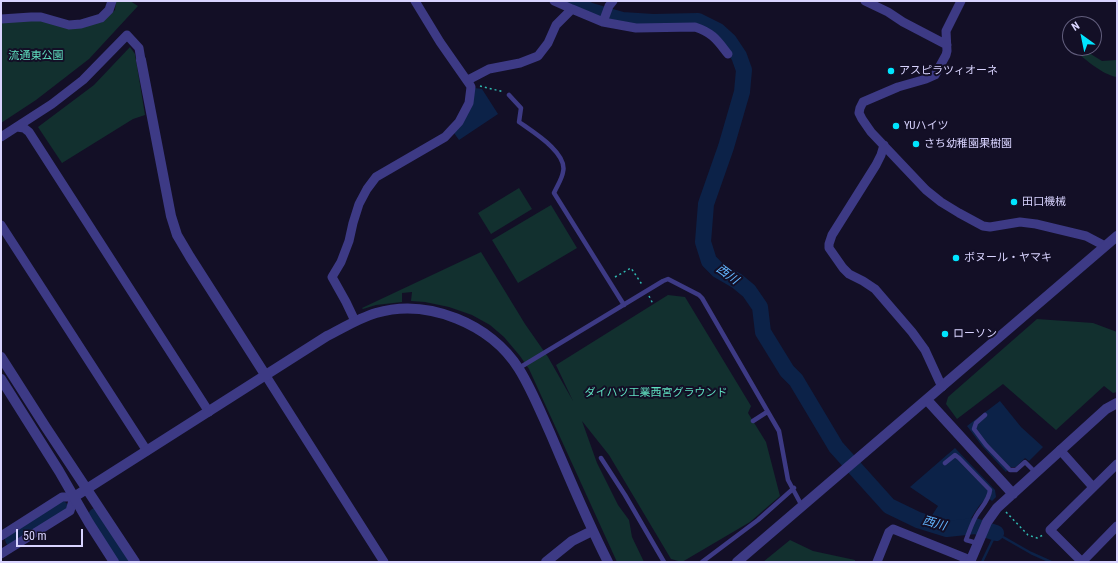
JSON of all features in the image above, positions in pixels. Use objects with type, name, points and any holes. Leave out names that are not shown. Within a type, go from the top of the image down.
[{"type":"street","points":[[1,19],[31,17],[69,25],[81,24],[101,18],[109,10],[112,1]]},
{"type":"street","points":[[355,321],[332,277],[341,262],[349,241],[359,204],[367,189],[376,177],[445,137],[459,122],[469,103],[471,83],[440,42],[416,1]]},
{"type":"street","points":[[554,1],[603,22],[636,28],[695,27],[704,30],[716,38],[728,54]]},
{"type":"street","points":[[865,1],[947,45]]},
{"type":"street","points":[[961,1],[946,32],[947,51],[935,74],[931,77],[898,87],[863,102],[859,113],[862,119],[871,132],[926,190],[959,213],[983,226],[990,227],[1020,222],[1036,224],[1086,236],[1105,246]]},
{"type":"street","points":[[603,22],[611,3]]},
{"type":"street","points":[[471,83],[489,69],[520,63],[538,56],[548,43],[556,26],[572,9]]},
{"type":"street","points":[[1,137],[52,104],[83,80],[127,35],[138,48],[171,216],[177,235],[384,562]]},
{"type":"street","points":[[17,127],[24,128],[29,132],[209,412]]},
{"type":"street","points":[[884,145],[876,164],[832,235],[829,248],[849,274],[864,281],[875,289],[912,332],[925,350],[942,387]]},
{"type":"street","points":[[1,225],[147,451]]},
{"type":"street","points":[[738,562],[1117,236]]},
{"type":"street","points":[[1,536],[62,497],[74,497],[87,490],[327,336],[355,321],[377,313],[408,309],[439,313],[473,326],[498,345],[519,368],[536,400],[592,530],[608,562]]},
{"type":"street","points":[[1,357],[135,562]]},
{"type":"street","points":[[1,379],[114,562]]},
{"type":"street","points":[[927,400],[1013,494]]},
{"type":"street","points":[[877,562],[889,532],[893,530],[970,561],[987,522],[997,508],[1106,408],[1117,403]]},
{"type":"street","points":[[1060,450],[1093,487]]},
{"type":"street","points":[[1117,464],[1050,530],[1082,562],[1117,526]]},
{"type":"street","points":[[7,562],[1,553],[70,511],[74,497]]},
{"type":"street","points":[[546,562],[572,541],[592,530]]},
{"type":"lane","points":[[509,96],[520,108],[519,122],[556,150],[562,161],[564,171],[554,192],[624,305]]},
{"type":"lane","points":[[519,368],[663,281],[668,280],[699,295],[779,431],[788,480],[794,488],[802,506]]},
{"type":"lane","points":[[753,421],[768,412]]},
{"type":"lane","points":[[986,415],[976,423],[974,429],[986,445],[1010,470],[1016,470],[1025,462],[1036,473]]},
{"type":"lane","points":[[945,463],[955,455],[990,490],[989,498],[981,508],[966,540],[979,539]]},
{"type":"lane","points":[[602,458],[664,562]]},
{"type":"lane","points":[[702,562],[758,520],[794,488]]},
{"type":"path","points":[[471,83],[500,90]]},
{"type":"path","points":[[608,281],[631,268],[653,304]]},
{"type":"path","points":[[1006,512],[1028,534],[1037,538],[1050,530]]},
{"type":"green space","name":"流通東公園","points":[[116,1],[130,1],[138,6],[89,59],[36,100],[1,123],[1,22],[34,19],[70,28],[102,22],[115,10]]},
{"type":"green space","points":[[130,47],[135,54],[145,115],[133,119],[62,163],[38,127],[94,85]]},
{"type":"green space","points":[[1081,56],[1094,56],[1102,61],[1117,60],[1117,77],[1105,73]]},
{"type":"green space","points":[[519,188],[532,209],[491,234],[478,213]]},
{"type":"green space","points":[[551,205],[577,248],[518,283],[492,240]]},
{"type":"green space","name":"ダイハツ工業西宮グラウンド","points":[[481,252],[525,324],[548,357],[573,401],[556,365],[668,295],[685,297],[751,406],[748,413],[766,442],[780,496],[750,522],[682,562],[671,559],[609,455],[582,421],[597,463],[618,505],[629,520],[632,537],[644,562],[617,562],[529,369],[504,337],[490,325],[472,315],[449,307],[411,301],[412,292],[402,293],[402,302],[362,308]]},
{"type":"green space","points":[[1037,319],[1093,323],[1117,332],[1117,392],[1113,393],[1104,386],[1056,430],[1003,384],[957,419],[946,404],[948,397]]},
{"type":"green space","points":[[790,540],[813,551],[855,560],[855,562],[763,562]]},
{"type":"water","points":[[475,88],[482,89],[498,114],[459,140],[454,133]]},
{"type":"water","points":[[1000,401],[1021,427],[1043,447],[1029,461],[1025,458],[1016,467],[1010,467],[1006,472],[982,446],[967,426]]},
{"type":"water","points":[[955,448],[995,490],[996,497],[992,501],[987,497],[970,520],[945,523],[931,517],[938,506],[910,487]]},
{"type":"waterway","name":"西川","points":[[568,1],[591,11],[622,20],[653,22],[698,21],[718,31],[729,41],[739,56],[744,70],[742,92],[726,147],[706,204],[703,242],[709,261],[718,270],[737,281],[749,291],[760,307],[763,332],[787,371],[796,380],[836,447],[889,506],[918,520],[947,529],[975,526],[996,533]]},
{"type":"waterway","points":[[13,539],[60,508]]},
{"type":"waterway","points":[[96,516],[125,562]]},
{"type":"waterway","points":[[982,562],[996,533],[1031,553],[1051,562]]},
{"type":"place","name":"アスピラツィオーネ","points":[[891,71]]},
{"type":"place","name":"YUハイツ","points":[[896,126]]},
{"type":"place","name":"さち幼稚園果樹園","points":[[916,144]]},
{"type":"place","name":"田口機械","points":[[1014,202]]},
{"type":"place","name":"ボヌール・ヤマキ","points":[[956,258]]},
{"type":"place","name":"ローソン","points":[[945,334]]}]
